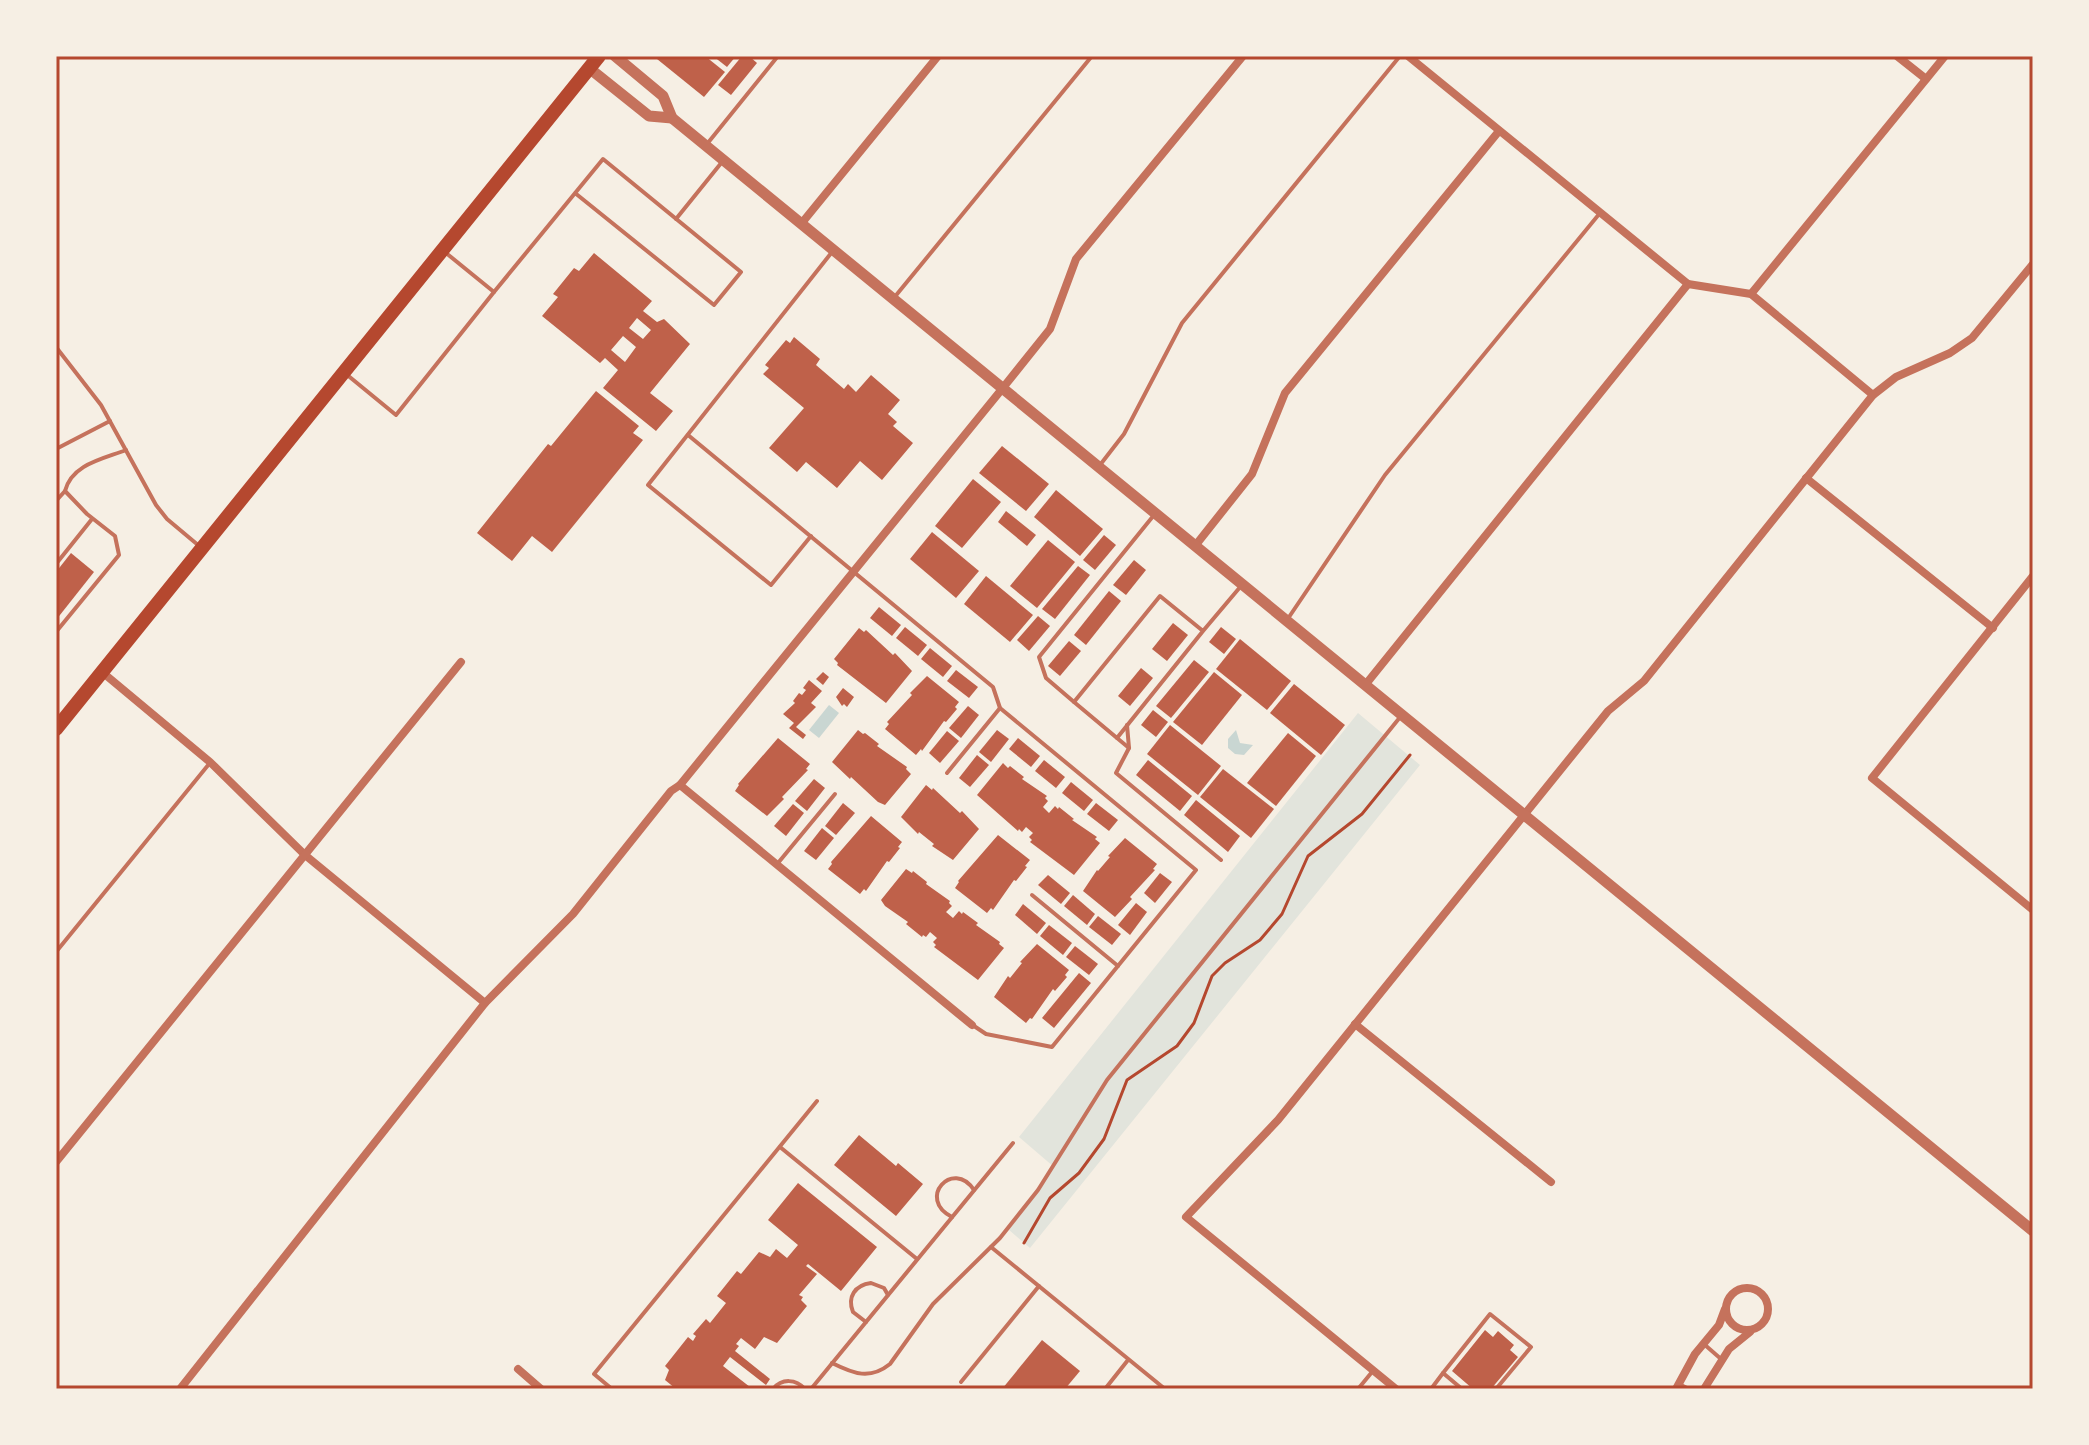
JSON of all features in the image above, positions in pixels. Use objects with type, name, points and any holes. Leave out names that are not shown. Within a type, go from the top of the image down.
[{"type":"main road","points":[[56,729],[594,62]]},
{"type":"street","points":[[615,56],[663,96],[672,118],[2033,1231]]},
{"type":"street","points":[[801,224],[938,56]]},
{"type":"street","points":[[180,1389],[485,1003],[573,914],[1050,329],[1076,259],[1243,56]]},
{"type":"street","points":[[1408,56],[1688,284],[1751,294],[1873,395]]},
{"type":"street","points":[[1897,56],[1926,79]]},
{"type":"street","points":[[1751,294],[1945,56]]},
{"type":"street","points":[[594,62],[649,116],[672,118]]},
{"type":"street","points":[[1195,546],[1252,474],[1285,393],[1499,131]]},
{"type":"street","points":[[1396,1389],[1186,1217],[1278,1120],[1524,812],[1608,711],[1644,681],[1873,395],[1896,377],[1950,353],[1972,338],[2033,264]]},
{"type":"street","points":[[1366,684],[1688,284]]},
{"type":"street","points":[[1806,478],[1993,628]]},
{"type":"street","points":[[2033,576],[1872,778],[2033,910]]},
{"type":"street","points":[[56,1162],[461,662]]},
{"type":"street","points":[[102,672],[210,762],[305,855],[485,1003]]},
{"type":"street","points":[[680,785],[972,1025]]},
{"type":"street","points":[[1355,1024],[1551,1182]]},
{"type":"street","points":[[1677,1386],[1689,1362],[1719,1325],[1734,1292],[1749,1288],[1763,1294],[1768,1315],[1760,1327],[1737,1341],[1721,1359],[1704,1389]]},
{"type":"street","points":[[1726,1305],[1733,1325],[1738,1329],[1753,1330]]},
{"type":"street","points":[[518,1369],[541,1389]]},
{"type":"lane","points":[[706,145],[778,56]]},
{"type":"lane","points":[[893,299],[1092,56]]},
{"type":"lane","points":[[1098,467],[1124,434],[1182,323],[1400,56]]},
{"type":"lane","points":[[344,372],[396,415],[494,292],[575,193],[603,159],[741,272],[714,305],[575,193]]},
{"type":"lane","points":[[676,219],[724,160]]},
{"type":"lane","points":[[1287,620],[1385,475],[1600,213]]},
{"type":"lane","points":[[442,250],[494,292]]},
{"type":"lane","points":[[812,536],[771,585],[648,485],[833,250]]},
{"type":"lane","points":[[56,347],[101,405],[156,505],[167,519],[201,547]]},
{"type":"lane","points":[[56,449],[110,421]]},
{"type":"lane","points":[[688,435],[993,687],[1000,708],[1196,870],[1052,1047],[986,1034],[972,1025]]},
{"type":"lane","points":[[56,501],[78,469],[126,450]]},
{"type":"lane","points":[[56,632],[119,555],[115,536],[92,519],[65,491]]},
{"type":"lane","points":[[1129,748],[1046,678],[1039,657],[1155,513]]},
{"type":"lane","points":[[56,564],[92,519]]},
{"type":"lane","points":[[1117,738],[1242,584]]},
{"type":"lane","points":[[1074,702],[1160,596],[1203,631]]},
{"type":"lane","points":[[947,773],[1000,708]]},
{"type":"lane","points":[[832,1363],[864,1375],[882,1371],[899,1354],[933,1304],[991,1247],[1038,1190],[1107,1080],[1403,714]]},
{"type":"lane","points":[[1127,725],[1129,748],[1116,773],[1221,860]]},
{"type":"lane","points":[[56,952],[210,762]]},
{"type":"lane","points":[[777,865],[835,794]]},
{"type":"lane","points":[[1032,895],[1118,966]]},
{"type":"lane","points":[[612,1389],[594,1374],[817,1101]]},
{"type":"lane","points":[[811,1389],[1013,1143]]},
{"type":"lane","points":[[780,1147],[917,1259]]},
{"type":"lane","points":[[952,1217],[936,1201],[939,1187],[957,1178],[969,1183],[974,1190]]},
{"type":"lane","points":[[991,1247],[1165,1389]]},
{"type":"lane","points":[[866,1322],[853,1312],[853,1292],[871,1283],[884,1288],[888,1295]]},
{"type":"lane","points":[[961,1382],[1039,1286]]},
{"type":"lane","points":[[1431,1389],[1490,1314],[1531,1347],[1496,1389]]},
{"type":"lane","points":[[1704,1343],[1721,1359]]},
{"type":"lane","points":[[1105,1389],[1128,1359]]},
{"type":"lane","points":[[1358,1389],[1373,1370]]},
{"type":"lane","points":[[1443,1373],[1462,1389]]},
{"type":"lane","points":[[773,1389],[790,1381],[805,1389]]},
{"type":"lane","points":[[1677,1386],[1689,1389]]},
{"type":"path","points":[[1024,1243],[1050,1198],[1079,1173],[1096,1151],[1109,1128],[1127,1080],[1184,1038],[1194,1023],[1212,976],[1267,933],[1289,902],[1308,856],[1362,814],[1410,755]]},
{"type":"shaded area","points":[[829,705],[839,713],[819,738],[809,730]]},
{"type":"shaded area","points":[[1358,713],[1420,765],[1030,1248],[1008,1229],[1054,1167],[1019,1137]]},
{"type":"shaded area","points":[[1236,730],[1240,743],[1253,745],[1244,755],[1235,754],[1228,748],[1228,739]]},
{"type":"building","points":[[660,56],[705,56],[725,72],[704,97],[657,59]]},
{"type":"building","points":[[713,56],[736,56],[727,67]]},
{"type":"building","points":[[742,56],[749,56],[757,63],[731,95],[718,85]]},
{"type":"building","points":[[594,253],[652,301],[643,311],[657,322],[664,319],[690,344],[650,393],[673,411],[656,431],[603,388],[618,370],[605,358],[600,363],[542,316],[558,297],[553,294],[574,268],[579,271]],"holes":[[[637,318],[651,330],[643,339],[629,328]],[[623,336],[636,347],[625,362],[611,350]]]},
{"type":"building","points":[[794,337],[820,359],[816,365],[844,389],[848,384],[856,392],[871,375],[900,400],[888,414],[897,422],[893,426],[913,443],[882,480],[860,461],[837,488],[806,462],[797,472],[769,448],[804,408],[763,374],[769,368],[765,365],[786,340],[790,343]]},
{"type":"building","points":[[596,391],[639,426],[633,433],[643,440],[552,552],[532,536],[512,561],[477,533],[548,444],[551,446]]},
{"type":"building","points":[[1002,446],[1049,484],[1026,511],[979,473]]},
{"type":"building","points":[[973,479],[1001,502],[962,548],[935,526]]},
{"type":"building","points":[[1056,490],[1103,529],[1080,556],[1034,517]]},
{"type":"building","points":[[1006,511],[1036,535],[1027,546],[998,522]]},
{"type":"building","points":[[932,532],[979,571],[956,598],[910,559]]},
{"type":"building","points":[[1104,535],[1116,545],[1095,570],[1083,560]]},
{"type":"building","points":[[1048,540],[1075,562],[1037,608],[1010,586]]},
{"type":"building","points":[[71,553],[94,572],[56,620],[56,572]]},
{"type":"building","points":[[1134,560],[1146,570],[1126,595],[1113,585]]},
{"type":"building","points":[[1078,566],[1090,575],[1055,619],[1042,609]]},
{"type":"building","points":[[986,576],[1033,615],[1010,642],[964,604]]},
{"type":"building","points":[[1109,591],[1121,601],[1086,645],[1074,635]]},
{"type":"building","points":[[879,607],[901,625],[892,636],[870,618]]},
{"type":"building","points":[[1038,616],[1050,626],[1029,651],[1017,640]]},
{"type":"building","points":[[1173,623],[1188,635],[1167,661],[1152,649]]},
{"type":"building","points":[[905,627],[927,645],[918,656],[896,638]]},
{"type":"building","points":[[1221,627],[1236,639],[1224,654],[1209,642]]},
{"type":"building","points":[[859,628],[864,632],[866,630],[893,655],[895,653],[912,671],[886,703],[837,665],[834,659]]},
{"type":"building","points":[[1240,639],[1291,681],[1267,710],[1216,669]]},
{"type":"building","points":[[1069,641],[1081,651],[1060,676],[1048,666]]},
{"type":"building","points":[[930,648],[952,666],[943,677],[921,659]]},
{"type":"building","points":[[1194,660],[1209,672],[1171,718],[1156,706]]},
{"type":"building","points":[[1141,668],[1153,678],[1130,706],[1118,696]]},
{"type":"building","points":[[956,670],[978,687],[969,698],[947,681]]},
{"type":"building","points":[[823,672],[829,677],[823,685],[816,679]]},
{"type":"building","points":[[1214,672],[1242,695],[1202,745],[1173,722]]},
{"type":"building","points":[[927,676],[959,702],[955,707],[957,709],[916,755],[885,729],[889,724],[887,722]]},
{"type":"building","points":[[809,680],[822,691],[811,703],[816,707],[796,727],[806,735],[803,739],[789,728],[794,723],[783,714],[795,703],[793,701],[799,693],[802,695],[806,690],[803,688]]},
{"type":"building","points":[[1294,684],[1345,725],[1321,755],[1270,713]]},
{"type":"building","points":[[843,688],[854,697],[847,707],[842,706],[836,697]]},
{"type":"building","points":[[968,706],[979,715],[961,738],[949,728]]},
{"type":"building","points":[[1153,710],[1168,722],[1156,737],[1141,725]]},
{"type":"building","points":[[1170,725],[1221,766],[1198,795],[1147,754]]},
{"type":"building","points":[[858,730],[907,767],[911,774],[885,805],[832,762]]},
{"type":"building","points":[[997,730],[1009,739],[991,762],[979,752]]},
{"type":"building","points":[[947,731],[959,741],[940,763],[929,753]]},
{"type":"building","points":[[1288,733],[1316,756],[1276,806],[1247,783]]},
{"type":"building","points":[[778,738],[810,764],[767,816],[735,791]]},
{"type":"building","points":[[1018,738],[1040,756],[1031,767],[1009,749]]},
{"type":"building","points":[[977,755],[989,765],[970,787],[959,778]]},
{"type":"building","points":[[1044,760],[1065,777],[1056,788],[1035,771]]},
{"type":"building","points":[[1148,760],[1192,796],[1180,811],[1136,775]]},
{"type":"building","points":[[1003,763],[1047,796],[1048,801],[1043,807],[1049,813],[1055,806],[1059,807],[1097,837],[1095,839],[1100,843],[1074,875],[1030,842],[1029,837],[1033,833],[1026,827],[1022,832],[1018,831],[977,795]]},
{"type":"building","points":[[1223,769],[1274,809],[1251,838],[1200,797]]},
{"type":"building","points":[[814,779],[825,788],[807,811],[795,801]]},
{"type":"building","points":[[1071,782],[1093,800],[1084,811],[1062,793]]},
{"type":"building","points":[[926,785],[960,813],[962,811],[979,829],[953,860],[932,846],[934,844],[901,817]]},
{"type":"building","points":[[1196,800],[1240,836],[1228,852],[1184,815]]},
{"type":"building","points":[[843,803],[855,813],[836,835],[825,826]]},
{"type":"building","points":[[1096,803],[1118,820],[1109,831],[1087,814]]},
{"type":"building","points":[[793,804],[804,813],[786,836],[774,826]]},
{"type":"building","points":[[871,816],[902,842],[866,891],[864,889],[860,894],[828,869]]},
{"type":"building","points":[[822,828],[834,838],[816,860],[804,851]]},
{"type":"building","points":[[998,835],[1030,860],[993,910],[991,908],[987,913],[955,888]]},
{"type":"building","points":[[1125,838],[1157,864],[1115,917],[1083,891]]},
{"type":"building","points":[[906,869],[913,871],[950,901],[952,906],[946,912],[953,918],[959,911],[963,912],[1004,948],[978,980],[934,947],[933,942],[937,938],[930,932],[922,937],[881,900]]},
{"type":"building","points":[[1160,873],[1172,882],[1155,903],[1144,893]]},
{"type":"building","points":[[1048,875],[1070,893],[1061,904],[1038,885]]},
{"type":"building","points":[[1073,895],[1095,914],[1087,925],[1064,906]]},
{"type":"building","points":[[1136,903],[1147,912],[1130,935],[1118,925]]},
{"type":"building","points":[[1023,904],[1046,923],[1037,934],[1015,915]]},
{"type":"building","points":[[1098,916],[1121,934],[1112,945],[1089,927]]},
{"type":"building","points":[[1049,925],[1072,943],[1063,955],[1040,936]]},
{"type":"building","points":[[1037,944],[1069,970],[1065,975],[1067,977],[1055,991],[1053,989],[1026,1023],[994,997]]},
{"type":"building","points":[[1075,946],[1098,964],[1089,975],[1066,957]]},
{"type":"building","points":[[1079,973],[1091,983],[1054,1028],[1042,1018]]},
{"type":"building","points":[[859,1135],[923,1184],[896,1216],[834,1165]]},
{"type":"building","points":[[798,1183],[877,1247],[841,1291],[808,1264],[806,1266],[817,1274],[799,1295],[807,1306],[777,1343],[764,1337],[755,1349],[741,1338],[736,1344],[739,1346],[735,1351],[770,1379],[766,1385],[730,1357],[723,1366],[750,1387],[748,1389],[676,1389],[665,1380],[669,1370],[665,1366],[688,1337],[693,1341],[696,1336],[693,1334],[706,1319],[710,1323],[726,1303],[717,1296],[737,1271],[741,1274],[759,1252],[770,1257],[776,1249],[787,1258],[798,1245],[768,1220]]},
{"type":"building","points":[[1485,1330],[1493,1337],[1498,1331],[1514,1345],[1510,1350],[1518,1357],[1491,1389],[1473,1389],[1452,1371]]},
{"type":"building","points":[[1042,1340],[1080,1371],[1065,1389],[1002,1389]]}]
